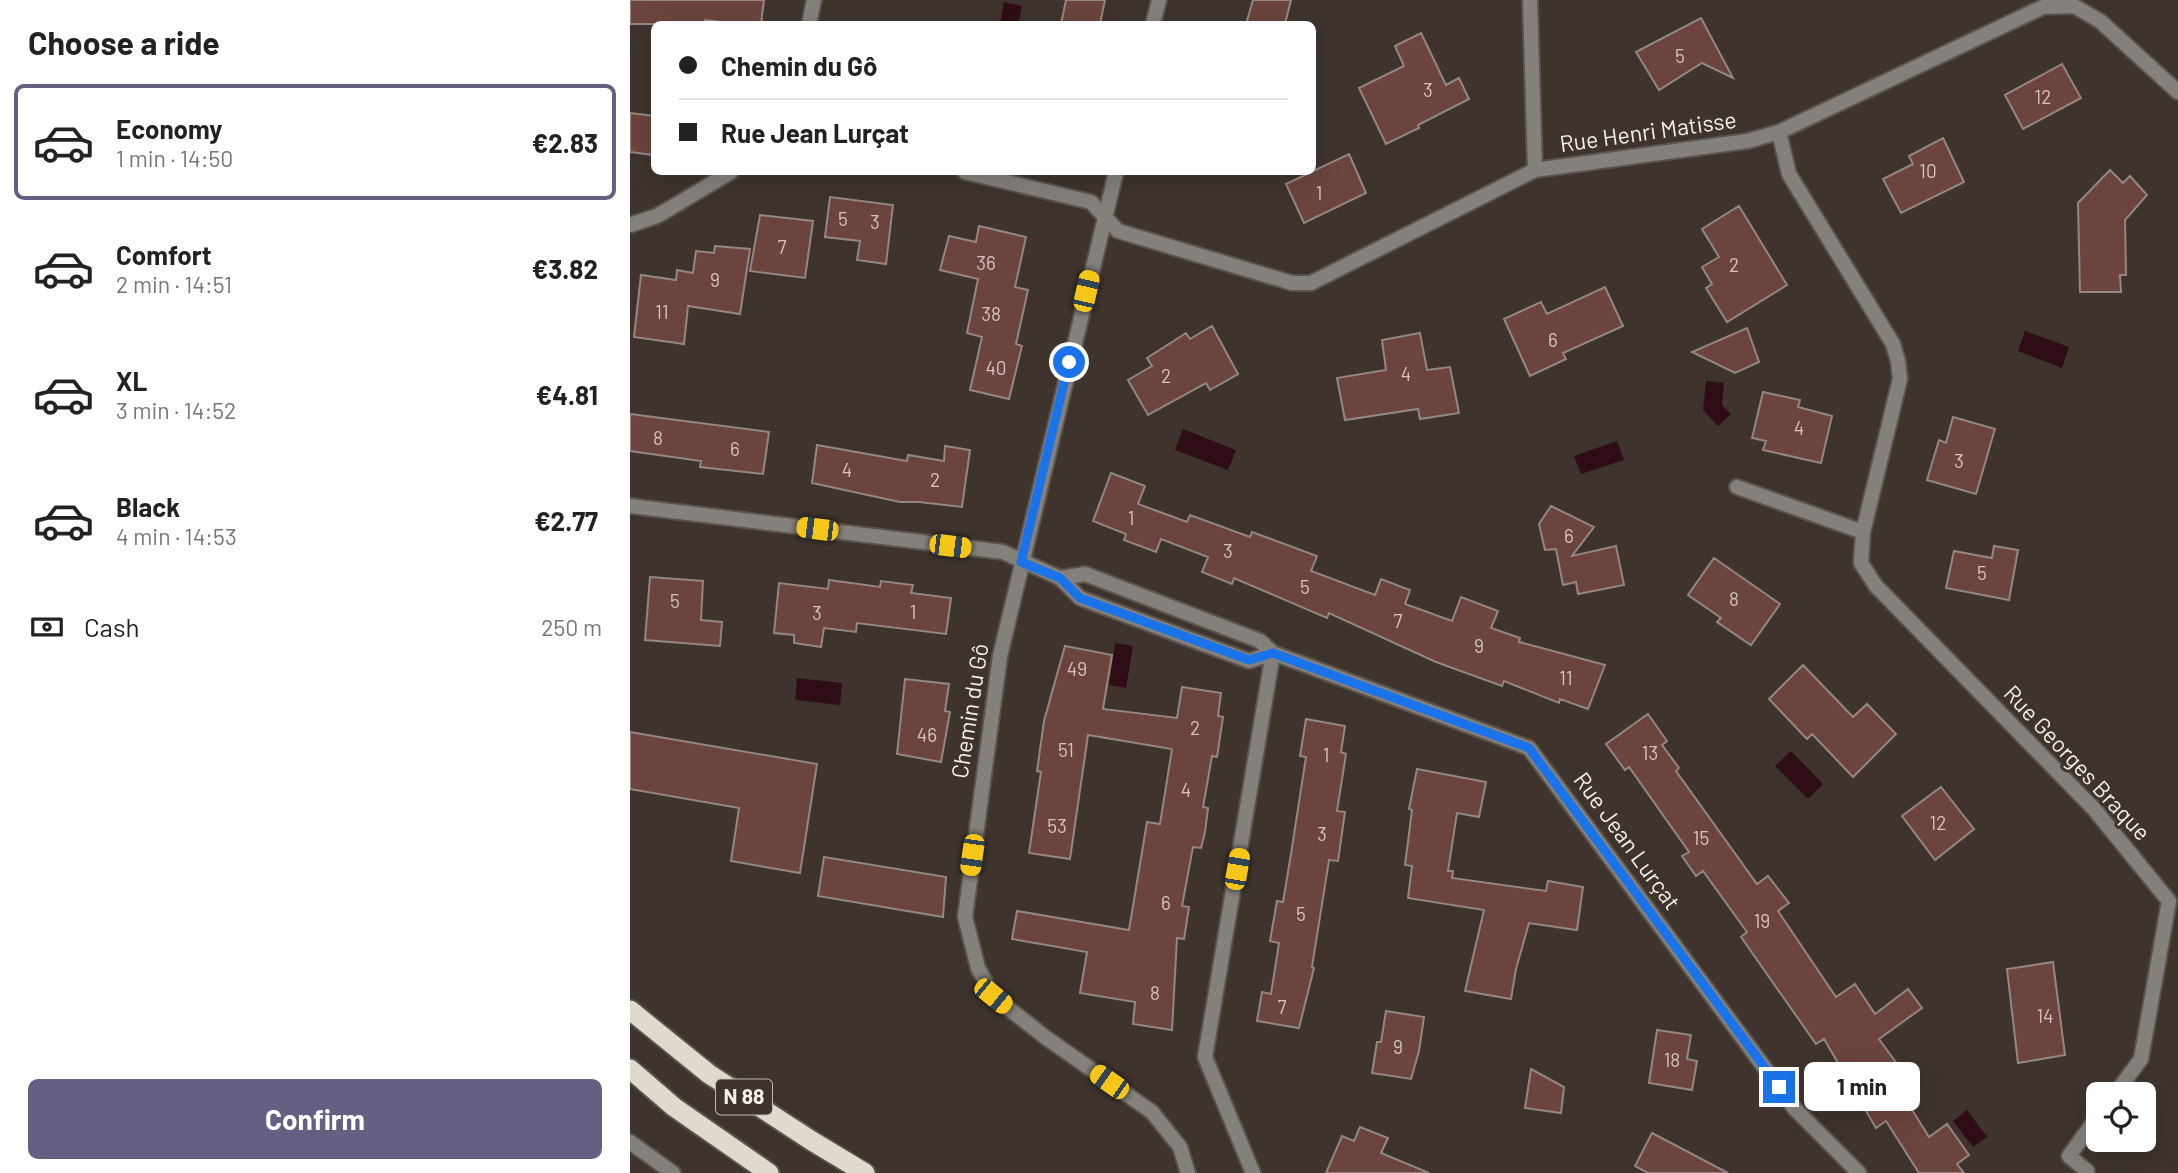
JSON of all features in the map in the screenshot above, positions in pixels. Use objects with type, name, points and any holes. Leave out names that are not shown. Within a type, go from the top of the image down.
[{"type":"highway","name":"N 88","points":[[630,1010],[709,1074],[812,1142],[865,1173]]},
{"type":"highway","name":"N 88","points":[[630,1069],[674,1107],[769,1173]]},
{"type":"street","points":[[810,21],[814,0]]},
{"type":"street","points":[[1154,21],[1158,0]]},
{"type":"street","points":[[1530,0],[1535,170]]},
{"type":"street","name":"Rue Henri Matisse","points":[[978,175],[1091,202],[1118,231],[1292,283],[1311,283],[1535,170],[1748,141],[1779,132],[2043,7],[2074,6],[2100,21],[2178,92]]},
{"type":"street","name":"Rue Georges Braque","points":[[1779,132],[1789,174],[1893,344],[1898,361],[1900,379],[1863,532],[1861,563],[1876,586],[2094,809],[2169,901],[2141,1059],[2124,1082]]},
{"type":"street","points":[[630,225],[657,216],[725,175]]},
{"type":"street","name":"Chemin du Gô","points":[[1115,175],[1000,656],[965,917],[978,968],[993,996],[1045,1037],[1152,1112],[1180,1147],[1188,1173]]},
{"type":"street","points":[[1737,487],[1863,532]]},
{"type":"street","name":"Rue Jean Lurçat","points":[[630,506],[1003,552],[1060,578],[1080,598],[1249,660],[1273,653]]},
{"type":"street","name":"Rue Jean Lurçat","points":[[1060,578],[1085,574],[1260,641],[1273,653],[1529,748],[1795,1109],[1859,1173]]},
{"type":"street","points":[[1253,1173],[1205,1057],[1273,653]]},
{"type":"street","points":[[2086,1133],[2069,1156],[2087,1171]]},
{"type":"street","points":[[630,1142],[673,1173]]},
{"type":"shaded area","points":[[1004,2],[1022,6],[1019,21],[1001,21]]},
{"type":"shaded area","points":[[2025,331],[2069,347],[2062,368],[2018,351]]},
{"type":"shaded area","points":[[1706,381],[1724,383],[1722,405],[1731,414],[1718,426],[1703,410]]},
{"type":"shaded area","points":[[1183,429],[1236,450],[1228,470],[1175,450]]},
{"type":"shaded area","points":[[1617,441],[1624,460],[1581,474],[1574,456]]},
{"type":"shaded area","points":[[1115,643],[1133,646],[1126,688],[1109,685]]},
{"type":"shaded area","points":[[797,678],[842,683],[840,705],[795,700]]},
{"type":"shaded area","points":[[1791,751],[1823,784],[1808,799],[1775,766]]},
{"type":"shaded area","points":[[1967,1110],[1987,1137],[1973,1147],[1953,1121]]},
{"type":"building","points":[[630,0],[764,0],[761,21],[651,21],[651,24],[630,24]]},
{"type":"building","points":[[1066,0],[1105,0],[1101,21],[1062,21]]},
{"type":"building","points":[[1253,0],[1291,0],[1286,21],[1247,21]]},
{"type":"building","points":[[1701,18],[1733,78],[1702,63],[1659,90],[1636,52]]},
{"type":"building","points":[[1421,33],[1446,85],[1459,78],[1469,99],[1386,144],[1359,88],[1404,66],[1395,46]]},
{"type":"building","points":[[2062,64],[2081,98],[2023,129],[2005,95]]},
{"type":"building","points":[[630,113],[651,116],[651,155],[630,152]]},
{"type":"building","points":[[1943,138],[1964,182],[1901,213],[1883,179],[1913,164],[1909,156]]},
{"type":"building","points":[[1349,154],[1366,193],[1304,223],[1286,184],[1305,175],[1316,175],[1316,170]]},
{"type":"building","points":[[2110,170],[2123,183],[2130,176],[2147,195],[2125,220],[2126,275],[2120,275],[2121,292],[2080,292],[2078,203]]},
{"type":"building","points":[[830,197],[893,205],[886,264],[857,260],[860,241],[825,237]]},
{"type":"building","points":[[1739,206],[1787,285],[1727,322],[1706,288],[1712,284],[1702,267],[1719,257],[1702,229]]},
{"type":"building","points":[[760,215],[813,221],[805,278],[750,271]]},
{"type":"building","points":[[979,226],[1026,237],[1015,287],[1028,290],[1016,344],[1022,346],[1009,399],[970,390],[982,337],[967,333],[978,279],[940,270],[949,236],[976,242]]},
{"type":"building","points":[[715,246],[750,249],[740,314],[688,306],[684,344],[634,337],[641,275],[676,280],[677,270],[693,273],[696,251],[714,253]]},
{"type":"building","points":[[1605,287],[1623,326],[1563,353],[1566,359],[1530,376],[1504,319],[1541,302],[1547,314]]},
{"type":"building","points":[[1212,326],[1238,374],[1210,390],[1206,383],[1148,415],[1128,380],[1152,366],[1147,358],[1186,333],[1190,339]]},
{"type":"building","points":[[1747,328],[1759,362],[1735,373],[1692,352]]},
{"type":"building","points":[[1420,333],[1427,370],[1450,367],[1459,413],[1420,419],[1418,409],[1345,420],[1337,378],[1386,370],[1382,340]]},
{"type":"building","points":[[1763,392],[1800,400],[1798,407],[1832,416],[1821,463],[1763,450],[1766,441],[1752,438]]},
{"type":"building","points":[[630,414],[769,432],[763,474],[700,467],[701,461],[630,451]]},
{"type":"building","points":[[1953,417],[1995,429],[1976,494],[1927,480],[1939,440],[1946,443]]},
{"type":"building","points":[[817,445],[907,461],[908,455],[944,461],[945,446],[970,450],[962,507],[900,502],[812,483]]},
{"type":"building","points":[[1111,473],[1145,486],[1138,504],[1187,522],[1190,515],[1250,537],[1252,532],[1317,556],[1311,571],[1375,595],[1381,579],[1410,590],[1405,604],[1452,621],[1461,597],[1498,611],[1491,628],[1520,638],[1519,642],[1605,665],[1588,709],[1560,699],[1559,703],[1504,681],[1502,686],[1436,662],[1329,613],[1327,618],[1234,578],[1232,584],[1202,572],[1208,557],[1161,539],[1156,552],[1124,540],[1126,534],[1093,521]]},
{"type":"building","points":[[1551,506],[1594,527],[1572,556],[1616,546],[1624,585],[1578,594],[1576,582],[1563,585],[1556,549],[1545,550],[1539,524]]},
{"type":"building","points":[[1994,546],[2018,550],[2009,600],[1946,588],[1954,551],[1992,558]]},
{"type":"building","points":[[1714,558],[1780,604],[1751,645],[1717,622],[1721,618],[1688,595]]},
{"type":"building","points":[[650,577],[703,581],[701,620],[722,622],[720,646],[645,640]]},
{"type":"building","points":[[829,580],[880,587],[881,581],[913,585],[911,593],[951,598],[946,634],[857,623],[856,632],[824,628],[821,647],[794,643],[794,635],[774,633],[779,583],[828,589]]},
{"type":"building","points":[[1065,646],[1112,655],[1103,709],[1177,718],[1182,687],[1221,693],[1218,716],[1223,717],[1217,757],[1212,756],[1203,807],[1208,808],[1205,832],[1201,848],[1193,847],[1182,906],[1189,907],[1184,939],[1177,938],[1172,1030],[1133,1024],[1135,1002],[1080,993],[1087,952],[1012,939],[1017,911],[1129,930],[1147,822],[1160,824],[1172,749],[1088,735],[1070,859],[1029,853],[1041,772],[1037,771],[1044,721]]},
{"type":"building","points":[[1803,665],[1853,717],[1867,704],[1896,734],[1853,777],[1812,734],[1807,739],[1769,699]]},
{"type":"building","points":[[905,679],[949,684],[945,711],[950,712],[941,762],[897,754]]},
{"type":"building","points":[[1648,714],[1667,741],[1662,745],[1679,768],[1676,771],[1757,884],[1768,876],[1789,903],[1778,911],[1836,997],[1855,984],[1875,1014],[1908,989],[1922,1008],[1879,1039],[1903,1072],[1893,1079],[1929,1137],[1947,1124],[1969,1155],[1957,1164],[1964,1173],[1919,1173],[1886,1121],[1876,1128],[1824,1039],[1816,1044],[1741,937],[1747,932],[1703,871],[1696,876],[1682,856],[1689,852],[1629,767],[1625,770],[1606,744]]},
{"type":"building","points":[[1306,719],[1345,726],[1341,752],[1346,754],[1337,811],[1345,812],[1338,861],[1329,860],[1312,967],[1314,968],[1299,1028],[1257,1021],[1262,992],[1271,994],[1279,943],[1270,941],[1277,901],[1283,902],[1291,854],[1306,757],[1300,756]]},
{"type":"building","points":[[630,732],[817,764],[800,873],[731,861],[739,808],[630,789]]},
{"type":"building","points":[[1417,769],[1486,782],[1479,817],[1457,813],[1448,871],[1453,871],[1452,878],[1546,891],[1548,881],[1583,887],[1577,930],[1529,923],[1511,999],[1465,991],[1484,910],[1408,898],[1412,866],[1405,865],[1412,810],[1409,809]]},
{"type":"building","points":[[1941,787],[1974,829],[1935,860],[1902,816]]},
{"type":"building","points":[[824,857],[946,877],[943,917],[818,896]]},
{"type":"building","points":[[2053,962],[2065,1055],[2018,1063],[2007,969]]},
{"type":"building","points":[[1386,1011],[1424,1017],[1411,1079],[1372,1073]]},
{"type":"building","points":[[1657,1030],[1691,1035],[1687,1059],[1697,1061],[1692,1090],[1649,1083]]},
{"type":"building","points":[[1531,1069],[1564,1087],[1561,1113],[1525,1108]]},
{"type":"building","points":[[1360,1127],[1388,1138],[1381,1153],[1429,1173],[1326,1173],[1342,1136],[1354,1141]]},
{"type":"building","points":[[1652,1133],[1728,1173],[1648,1173],[1635,1166]]},
{"type":"route","points":[[1069,362],[1021,562],[1060,578],[1080,598],[1249,660],[1273,653],[1529,748],[1779,1087]]}]
